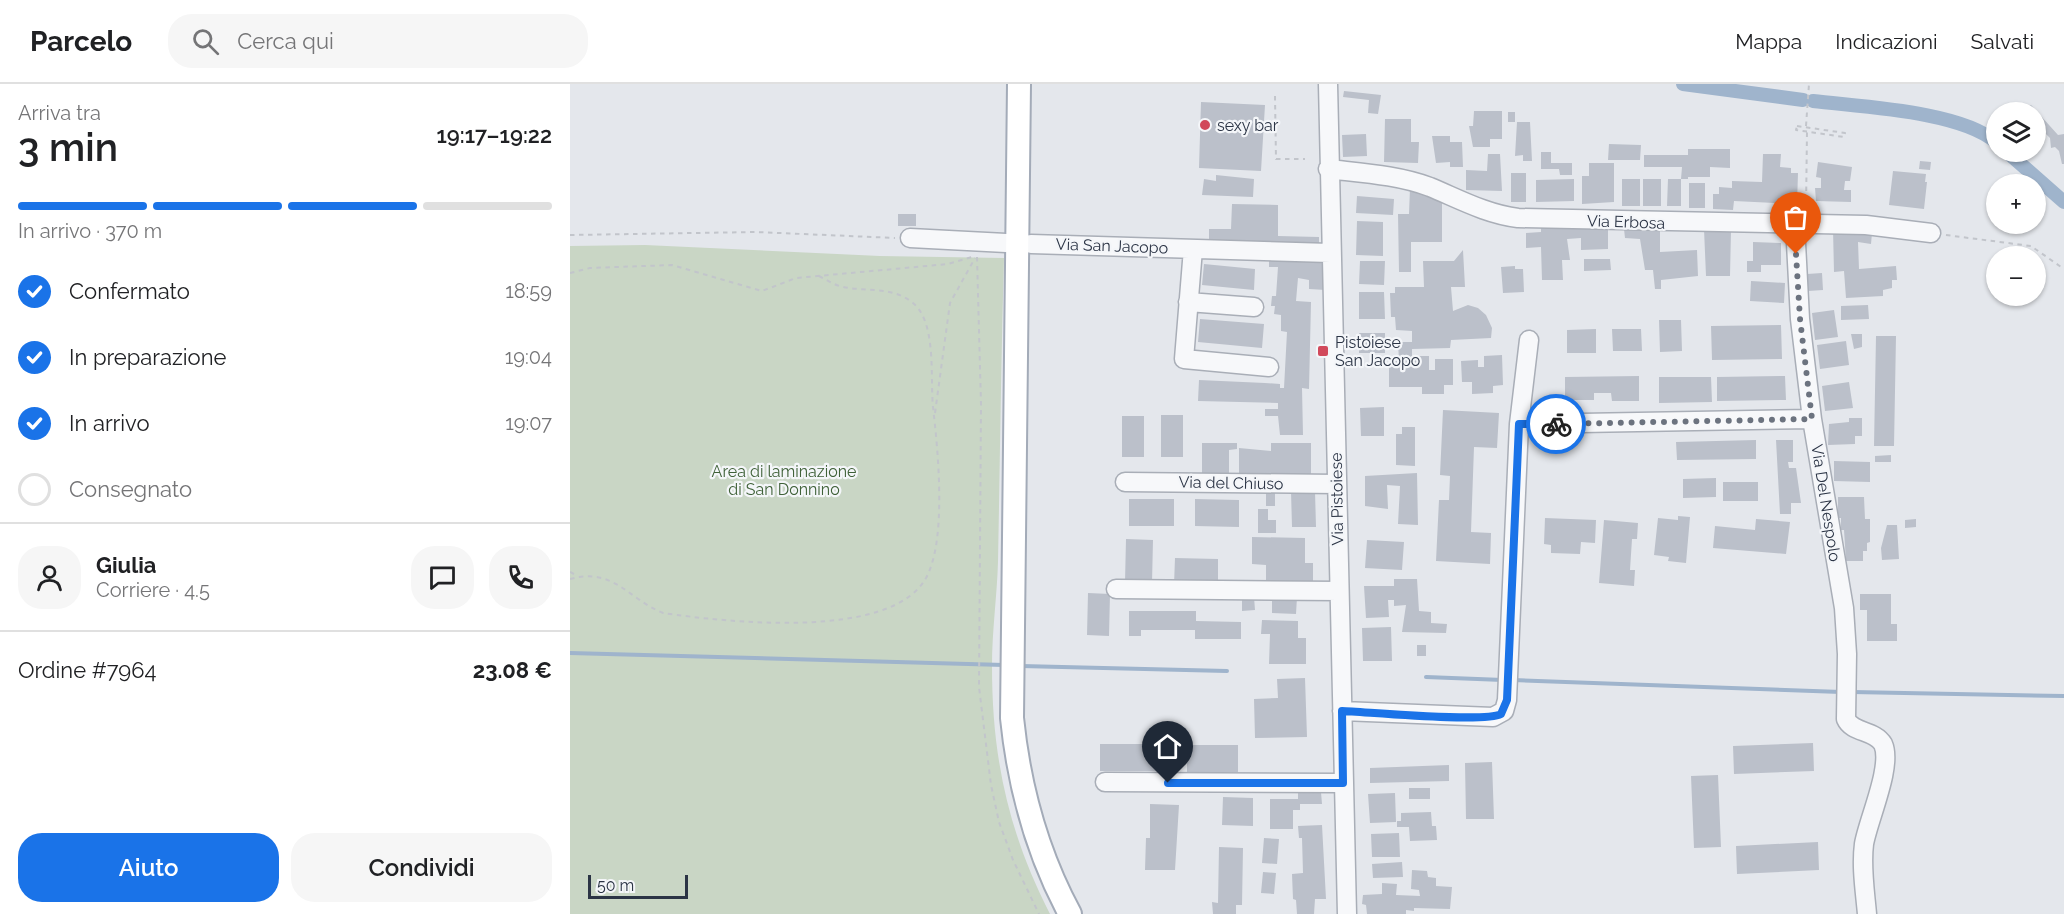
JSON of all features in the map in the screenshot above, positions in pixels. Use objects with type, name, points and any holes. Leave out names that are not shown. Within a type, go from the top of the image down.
[{"type":"main road","points":[[1019,84],[1011,689],[1016,752],[1030,816],[1044,858],[1070,914]]},
{"type":"street","name":"Via Pistoiese","points":[[1328,84],[1330,253],[1347,914]]},
{"type":"street","name":"Via Erbosa","points":[[1329,169],[1391,177],[1415,183],[1475,207],[1518,218],[1866,225],[1931,233]]},
{"type":"street","name":"Via Del Nespolo","points":[[1800,224],[1800,319],[1812,419],[1828,523],[1842,592],[1847,674],[1846,714],[1850,725],[1881,741],[1885,750],[1884,766],[1864,844],[1867,914]]},
{"type":"street","points":[[910,238],[978,249],[1006,243]]},
{"type":"street","name":"Via San Jacopo","points":[[1030,244],[1330,253]]},
{"type":"street","name":"Via San Jacopo","points":[[1194,249],[1184,359],[1269,367]]},
{"type":"street","points":[[1188,302],[1254,307]]},
{"type":"street","points":[[1342,711],[1493,717],[1501,714],[1506,708],[1519,424],[1529,340]]},
{"type":"street","points":[[1519,424],[1812,419]]},
{"type":"street","name":"Via del Chiuso","points":[[1125,482],[1336,484]]},
{"type":"street","points":[[1116,589],[1339,591]]},
{"type":"street","points":[[1105,782],[1343,783]]},
{"type":"path","points":[[1806,127],[1809,84]]},
{"type":"path","points":[[1275,96],[1276,159],[1305,159]]},
{"type":"path","points":[[1797,126],[1845,133],[1844,137],[1807,132],[1796,130],[1797,126]]},
{"type":"path","points":[[1800,224],[1807,132]]},
{"type":"path","points":[[570,235],[756,232],[910,238]]},
{"type":"path","points":[[1931,233],[2031,246],[2064,269]]},
{"type":"path","points":[[570,273],[590,268],[672,264],[762,291],[796,278],[948,264],[978,249]]},
{"type":"path","points":[[934,418],[950,303],[978,249]]},
{"type":"path","points":[[978,249],[981,404],[979,687],[991,785],[999,822],[1013,860],[1039,914]]},
{"type":"path","points":[[570,579],[593,575],[612,581],[650,608],[663,614],[774,624],[854,618],[885,611],[902,603],[917,592],[933,560],[937,539],[938,492],[930,340],[924,319],[914,304],[885,290],[844,287],[819,276]]},
{"type":"path","points":[[570,572],[578,577]]},
{"type":"green space","name":"Area di laminazione di San Donnino","points":[[645,245],[880,256],[1004,258],[998,562],[992,653],[995,732],[999,763],[1013,823],[1035,884],[1050,914],[570,914],[570,246]]},
{"type":"building","points":[[1344,91],[1381,95],[1378,114],[1368,113],[1369,100],[1343,97]]},
{"type":"building","points":[[1201,102],[1265,105],[1261,171],[1199,168]]},
{"type":"building","points":[[1474,111],[1502,111],[1502,139],[1490,139],[1490,147],[1473,147],[1469,126],[1473,126]]},
{"type":"building","points":[[1508,112],[1515,112],[1515,122],[1508,122]]},
{"type":"building","points":[[1385,119],[1411,119],[1411,142],[1419,142],[1418,163],[1384,162]]},
{"type":"building","points":[[1517,122],[1530,122],[1532,161],[1523,161],[1523,155],[1515,156]]},
{"type":"building","points":[[2046,122],[2058,135],[2064,134],[2064,164],[2062,164],[2059,151],[2055,147],[2051,148],[2050,138],[2046,134]]},
{"type":"building","points":[[1366,134],[1367,156],[1343,157],[1342,135]]},
{"type":"building","points":[[1432,136],[1450,136],[1450,142],[1462,142],[1463,167],[1450,167],[1450,162],[1436,163]]},
{"type":"building","points":[[1609,144],[1641,145],[1640,160],[1608,160]]},
{"type":"building","points":[[1688,149],[1730,149],[1730,168],[1710,167],[1710,177],[1681,179],[1682,167],[1644,167],[1644,155],[1688,155]]},
{"type":"building","points":[[1541,152],[1551,152],[1551,163],[1572,163],[1572,175],[1560,175],[1559,169],[1541,169]]},
{"type":"building","points":[[1488,154],[1500,154],[1502,191],[1466,190],[1466,170],[1487,171]]},
{"type":"building","points":[[1763,154],[1781,154],[1780,167],[1791,168],[1791,173],[1798,173],[1797,204],[1734,201],[1733,210],[1713,209],[1713,194],[1719,194],[1719,187],[1732,188],[1732,181],[1762,182]]},
{"type":"building","points":[[1920,161],[1931,162],[1930,170],[1919,169]]},
{"type":"building","points":[[1818,162],[1852,167],[1850,181],[1845,181],[1844,190],[1851,190],[1851,202],[1816,201],[1815,188],[1821,188],[1821,178],[1816,177]]},
{"type":"building","points":[[1589,163],[1614,163],[1614,202],[1582,204],[1582,176],[1589,176]]},
{"type":"building","points":[[1893,171],[1926,174],[1924,209],[1889,205]]},
{"type":"building","points":[[1511,173],[1526,173],[1526,202],[1511,202]]},
{"type":"building","points":[[1216,175],[1254,179],[1253,197],[1202,195],[1204,179],[1216,181]]},
{"type":"building","points":[[1574,179],[1574,201],[1536,202],[1536,180]]},
{"type":"building","points":[[1622,179],[1640,179],[1640,206],[1622,206]]},
{"type":"building","points":[[1643,179],[1661,179],[1661,206],[1643,206]]},
{"type":"building","points":[[1668,179],[1681,179],[1681,206],[1667,206]]},
{"type":"building","points":[[1689,183],[1705,183],[1705,208],[1689,208]]},
{"type":"building","points":[[1410,188],[1442,201],[1442,242],[1411,242],[1411,272],[1399,272],[1398,214],[1409,214]]},
{"type":"building","points":[[1357,196],[1394,199],[1393,215],[1356,213]]},
{"type":"building","points":[[1232,204],[1278,205],[1278,236],[1319,237],[1319,250],[1209,241],[1209,229],[1231,229]]},
{"type":"building","points":[[898,214],[916,214],[916,226],[898,226]]},
{"type":"building","points":[[1357,221],[1383,222],[1383,256],[1356,255]]},
{"type":"building","points":[[1548,224],[1548,229],[1608,227],[1608,249],[1581,250],[1581,238],[1567,239],[1570,260],[1562,260],[1563,280],[1542,280],[1541,247],[1526,248],[1526,233],[1541,232],[1541,225]]},
{"type":"building","points":[[1624,229],[1660,229],[1660,252],[1697,250],[1698,276],[1661,280],[1661,289],[1655,289],[1653,270],[1645,270],[1640,239],[1625,238]]},
{"type":"building","points":[[1704,229],[1731,230],[1730,276],[1706,276]]},
{"type":"building","points":[[1833,229],[1872,233],[1871,244],[1858,242],[1859,269],[1896,266],[1897,280],[1892,280],[1892,288],[1883,290],[1883,296],[1846,298],[1844,271],[1834,272]]},
{"type":"building","points":[[1753,242],[1781,243],[1781,265],[1761,265],[1761,272],[1747,272],[1747,261],[1753,261]]},
{"type":"building","points":[[1463,250],[1465,287],[1451,287],[1453,311],[1468,305],[1478,308],[1486,315],[1492,328],[1491,338],[1451,340],[1450,348],[1412,349],[1412,356],[1429,356],[1429,370],[1435,370],[1435,359],[1453,359],[1453,385],[1444,385],[1444,394],[1422,394],[1422,387],[1389,387],[1389,361],[1399,361],[1398,342],[1412,342],[1412,331],[1396,330],[1395,317],[1391,317],[1390,293],[1395,293],[1395,287],[1424,287],[1423,261],[1454,261]]},
{"type":"building","points":[[1269,255],[1325,257],[1326,290],[1309,289],[1309,280],[1298,278],[1296,301],[1311,302],[1309,389],[1302,388],[1303,435],[1280,435],[1278,416],[1265,416],[1265,409],[1278,409],[1278,403],[1198,401],[1199,380],[1280,384],[1280,388],[1284,388],[1287,332],[1281,331],[1281,315],[1274,314],[1275,306],[1271,306],[1272,296],[1276,296],[1278,267],[1269,267]]},
{"type":"building","points":[[1584,259],[1610,259],[1611,270],[1584,271]]},
{"type":"building","points":[[1360,261],[1385,261],[1384,285],[1359,284]]},
{"type":"building","points":[[1204,264],[1255,269],[1254,290],[1202,285]]},
{"type":"building","points":[[1515,266],[1515,269],[1523,269],[1524,292],[1503,293],[1501,267]]},
{"type":"building","points":[[1822,273],[1823,290],[1808,291],[1807,274]]},
{"type":"building","points":[[1751,281],[1785,283],[1784,303],[1750,301]]},
{"type":"building","points":[[1359,292],[1384,292],[1385,319],[1359,319]]},
{"type":"building","points":[[1868,305],[1869,319],[1841,320],[1841,306]]},
{"type":"building","points":[[1834,310],[1838,337],[1815,340],[1812,313]]},
{"type":"building","points":[[1200,319],[1264,324],[1262,348],[1198,342]]},
{"type":"building","points":[[1659,320],[1681,320],[1682,351],[1660,352]]},
{"type":"building","points":[[1781,325],[1782,359],[1712,360],[1711,326]]},
{"type":"building","points":[[1596,329],[1596,353],[1567,353],[1567,330]]},
{"type":"building","points":[[1612,329],[1641,329],[1642,351],[1613,351]]},
{"type":"building","points":[[1359,333],[1385,333],[1385,353],[1359,353]]},
{"type":"building","points":[[1851,334],[1862,334],[1862,347],[1854,349]]},
{"type":"building","points":[[1876,336],[1896,336],[1894,446],[1874,446]]},
{"type":"building","points":[[1846,341],[1849,365],[1820,369],[1817,345]]},
{"type":"building","points":[[1502,355],[1503,385],[1493,386],[1493,393],[1472,394],[1472,382],[1462,382],[1461,361],[1478,360],[1478,367],[1484,367],[1484,356]]},
{"type":"building","points":[[1639,376],[1639,401],[1612,401],[1611,393],[1594,393],[1594,400],[1565,400],[1565,377]]},
{"type":"building","points":[[1785,376],[1786,400],[1717,401],[1717,377]]},
{"type":"building","points":[[1659,377],[1711,377],[1712,402],[1659,403]]},
{"type":"building","points":[[1849,382],[1853,408],[1825,411],[1822,386]]},
{"type":"building","points":[[1384,407],[1384,436],[1361,436],[1360,408]]},
{"type":"building","points":[[1443,410],[1499,413],[1497,448],[1474,447],[1471,532],[1491,533],[1490,564],[1436,561],[1439,500],[1449,500],[1450,476],[1440,475]]},
{"type":"building","points":[[1161,415],[1183,415],[1183,457],[1161,457]]},
{"type":"building","points":[[1122,416],[1144,416],[1144,457],[1122,457]]},
{"type":"building","points":[[1849,418],[1862,418],[1862,436],[1855,436],[1855,444],[1828,445],[1829,424],[1849,422]]},
{"type":"building","points":[[1402,427],[1415,427],[1415,466],[1396,465],[1396,434],[1402,434]]},
{"type":"building","points":[[1756,440],[1756,459],[1677,460],[1676,442]]},
{"type":"building","points":[[1776,440],[1793,440],[1793,462],[1788,462],[1789,468],[1796,468],[1801,503],[1791,503],[1791,514],[1780,514]]},
{"type":"building","points":[[1202,443],[1237,443],[1237,449],[1229,450],[1229,474],[1202,475]]},
{"type":"building","points":[[1271,443],[1311,443],[1311,483],[1262,482],[1262,473],[1239,473],[1239,448],[1271,451]]},
{"type":"building","points":[[1891,455],[1891,462],[1875,462],[1875,456]]},
{"type":"building","points":[[1834,461],[1870,462],[1870,482],[1834,481]]},
{"type":"building","points":[[1417,473],[1418,525],[1398,524],[1400,486],[1387,485],[1388,509],[1365,506],[1365,476]]},
{"type":"building","points":[[1716,478],[1716,497],[1683,498],[1683,479]]},
{"type":"building","points":[[1723,482],[1758,482],[1758,501],[1723,501]]},
{"type":"building","points":[[1266,490],[1275,490],[1275,506],[1266,506]]},
{"type":"building","points":[[1291,491],[1315,491],[1316,527],[1292,527]]},
{"type":"building","points":[[1838,497],[1864,497],[1865,519],[1870,519],[1870,542],[1867,543],[1867,551],[1863,551],[1863,561],[1846,561],[1844,530],[1841,530],[1841,518],[1838,518]]},
{"type":"building","points":[[1129,499],[1174,499],[1174,526],[1129,526]]},
{"type":"building","points":[[1195,499],[1239,500],[1239,527],[1195,526]]},
{"type":"building","points":[[1258,509],[1268,509],[1268,520],[1276,520],[1276,533],[1258,533]]},
{"type":"building","points":[[1678,516],[1690,517],[1686,563],[1668,561],[1669,557],[1654,555],[1658,518],[1678,520]]},
{"type":"building","points":[[1545,518],[1596,520],[1595,543],[1581,542],[1580,554],[1551,553],[1551,545],[1544,544]]},
{"type":"building","points":[[1756,519],[1790,522],[1786,554],[1713,548],[1715,526],[1755,530]]},
{"type":"building","points":[[1916,519],[1916,527],[1905,528],[1905,520]]},
{"type":"building","points":[[1604,520],[1638,523],[1637,539],[1632,539],[1630,570],[1635,570],[1634,586],[1599,583]]},
{"type":"building","points":[[1887,525],[1897,525],[1899,559],[1882,560],[1881,548]]},
{"type":"building","points":[[1252,537],[1305,538],[1305,563],[1313,563],[1313,587],[1266,587],[1266,565],[1252,564]]},
{"type":"building","points":[[1126,539],[1153,540],[1152,583],[1125,582]]},
{"type":"building","points":[[1367,540],[1404,542],[1402,570],[1365,568]]},
{"type":"building","points":[[1175,558],[1218,559],[1218,586],[1174,585]]},
{"type":"building","points":[[1394,579],[1417,579],[1419,611],[1431,612],[1431,623],[1447,624],[1446,633],[1402,632],[1406,605],[1394,606],[1394,600],[1388,600],[1389,617],[1366,618],[1364,586],[1394,586]]},
{"type":"building","points":[[1088,593],[1110,594],[1109,636],[1087,635]]},
{"type":"building","points":[[1860,594],[1891,594],[1891,624],[1897,624],[1897,641],[1867,641],[1867,610],[1860,610]]},
{"type":"building","points":[[1272,595],[1297,597],[1296,614],[1272,613]]},
{"type":"building","points":[[1242,597],[1254,597],[1255,610],[1242,611]]},
{"type":"building","points":[[1129,611],[1196,611],[1196,621],[1241,622],[1241,639],[1195,639],[1195,630],[1141,630],[1141,636],[1129,636]]},
{"type":"building","points":[[1262,620],[1298,621],[1298,638],[1306,638],[1306,664],[1269,664],[1270,634],[1261,634]]},
{"type":"building","points":[[1391,627],[1392,661],[1363,661],[1362,628]]},
{"type":"building","points":[[1417,645],[1426,645],[1426,656],[1417,656]]},
{"type":"building","points":[[1305,678],[1307,737],[1255,738],[1254,699],[1278,698],[1277,679]]},
{"type":"building","points":[[1813,743],[1814,771],[1734,774],[1733,746]]},
{"type":"building","points":[[1100,744],[1169,744],[1169,771],[1100,771]]},
{"type":"building","points":[[1187,745],[1238,745],[1238,772],[1187,773]]},
{"type":"building","points":[[1492,762],[1494,819],[1466,819],[1465,763]]},
{"type":"building","points":[[1449,765],[1449,781],[1370,783],[1370,768]]},
{"type":"building","points":[[1718,775],[1721,847],[1694,848],[1691,776]]},
{"type":"building","points":[[1409,788],[1430,788],[1430,799],[1409,799]]},
{"type":"building","points":[[1298,792],[1321,792],[1322,804],[1300,804],[1300,810],[1293,810],[1293,829],[1270,829],[1270,799],[1298,799]]},
{"type":"building","points":[[1395,793],[1396,822],[1370,823],[1368,794]]},
{"type":"building","points":[[1223,797],[1253,798],[1253,826],[1222,825]]},
{"type":"building","points":[[1150,804],[1179,805],[1175,870],[1145,870],[1146,838],[1150,838]]},
{"type":"building","points":[[1431,812],[1432,826],[1436,826],[1437,840],[1410,841],[1409,827],[1397,827],[1397,821],[1401,821],[1401,813]]},
{"type":"building","points":[[1322,825],[1326,899],[1315,899],[1314,914],[1297,914],[1296,900],[1293,899],[1292,874],[1303,873],[1302,838],[1299,838],[1298,826]]},
{"type":"building","points":[[1399,833],[1400,857],[1372,857],[1371,834]]},
{"type":"building","points":[[1264,838],[1279,839],[1277,864],[1262,863]]},
{"type":"building","points":[[1818,842],[1819,870],[1737,874],[1736,846]]},
{"type":"building","points":[[1219,847],[1243,848],[1242,905],[1236,905],[1236,914],[1213,914],[1212,902],[1218,903]]},
{"type":"building","points":[[1402,862],[1403,877],[1373,878],[1372,864]]},
{"type":"building","points":[[1412,870],[1427,871],[1428,877],[1436,878],[1436,886],[1452,887],[1450,909],[1414,908],[1414,911],[1406,910],[1406,914],[1367,914],[1366,905],[1362,904],[1363,895],[1382,894],[1382,883],[1397,884],[1396,895],[1420,896],[1419,890],[1411,889]]},
{"type":"building","points":[[1263,872],[1276,873],[1274,894],[1261,893]]},
{"type":"waterway","points":[[1683,84],[1803,100]]},
{"type":"waterway","points":[[1813,101],[1883,108],[1935,117],[1959,123],[1986,136]]},
{"type":"waterway","points":[[2018,162],[2064,202]]},
{"type":"waterway","points":[[570,653],[1004,665]]},
{"type":"waterway","points":[[1021,666],[1227,671]]},
{"type":"waterway","points":[[1426,677],[1503,680]]},
{"type":"waterway","points":[[1513,680],[1841,692]]},
{"type":"waterway","points":[[1852,692],[2064,696]]},
{"type":"way so far","points":[[1556,424],[1812,419],[1800,319],[1796,254]]},
{"type":"place","name":"sexy bar","points":[[1205,125]]},
{"type":"place","name":"Pistoiese San Jacopo","points":[[1323,351]]},
{"type":"route","points":[[1168,783],[1343,783],[1342,711],[1471,717],[1493,717],[1501,714],[1506,708],[1507,700],[1519,424],[1556,424]]}]
